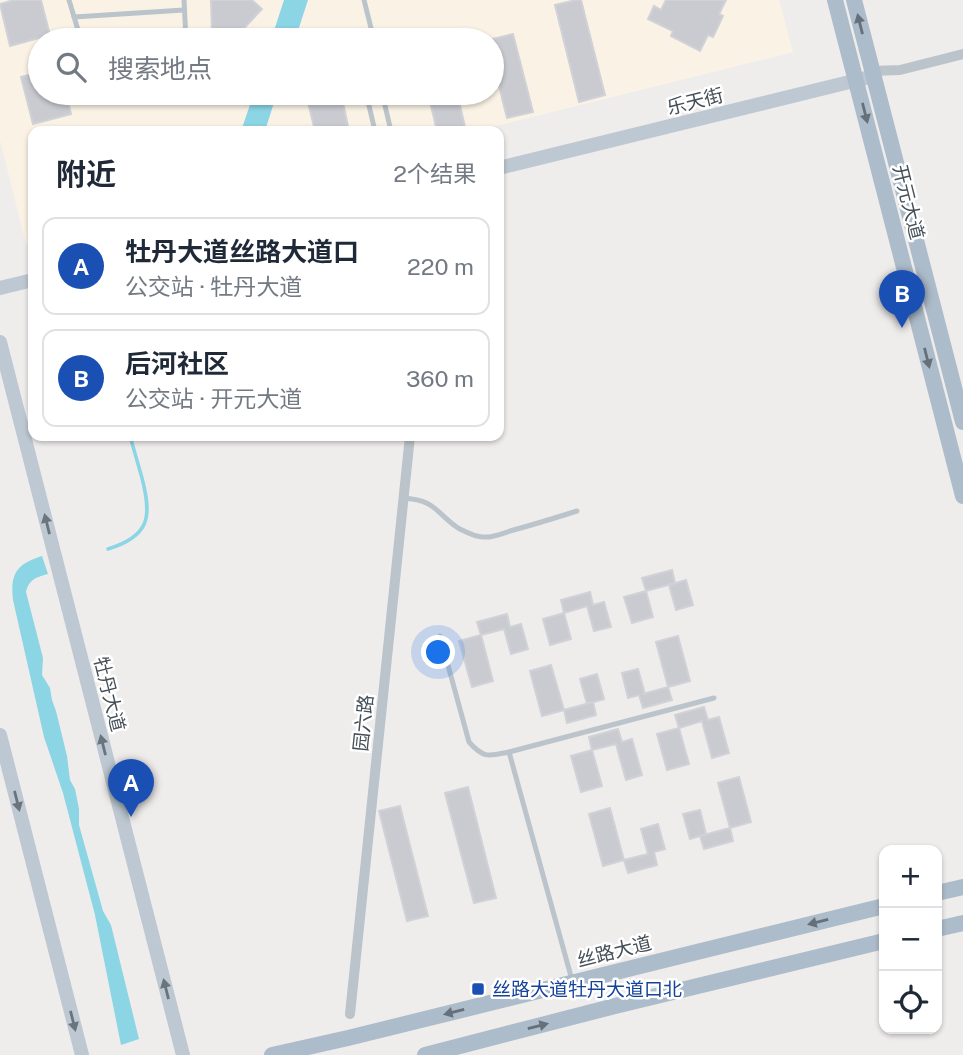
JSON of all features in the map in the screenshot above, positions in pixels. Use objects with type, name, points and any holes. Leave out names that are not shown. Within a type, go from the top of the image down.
[{"type":"main road","name":"开元大道","points":[[835,0],[963,496]]},
{"type":"main road","name":"开元大道","points":[[854,0],[962,415]]},
{"type":"main road","name":"乐天街","points":[[504,167],[873,74]]},
{"type":"main road","name":"乐天街","points":[[504,159],[856,79]]},
{"type":"main road","points":[[0,279],[28,272]]},
{"type":"main road","points":[[0,288],[28,281]]},
{"type":"main road","name":"牡丹大道","points":[[0,342],[183,1055]]},
{"type":"main road","points":[[0,735],[82,1055]]},
{"type":"main road","points":[[942,892],[963,887]]},
{"type":"main road","name":"丝路大道","points":[[272,1055],[879,907]]},
{"type":"main road","points":[[942,928],[963,923]]},
{"type":"main road","points":[[425,1055],[602,1009],[879,943]]},
{"type":"street","name":"乐天街","points":[[873,74],[963,54]]},
{"type":"street","points":[[942,416],[962,415]]},
{"type":"street","name":"园六路","points":[[350,1014],[409,441]]},
{"type":"lane","points":[[69,0],[77,28]]},
{"type":"lane","points":[[184,0],[185,28]]},
{"type":"lane","points":[[364,0],[371,28]]},
{"type":"lane","points":[[74,17],[184,10]]},
{"type":"lane","points":[[369,105],[374,126]]},
{"type":"lane","points":[[385,105],[390,126]]},
{"type":"lane","points":[[403,498],[426,501],[457,527],[482,537],[541,523],[577,510]]},
{"type":"lane","points":[[440,636],[469,742],[478,752],[490,756],[714,698]]},
{"type":"lane","points":[[509,752],[573,983]]},
{"type":"shaded area","points":[[0,0],[779,0],[793,52],[496,126],[28,126],[26,244],[0,140]]},
{"type":"water","points":[[284,0],[308,0],[299,28],[275,28]]},
{"type":"water","points":[[250,105],[273,105],[267,126],[243,126]]},
{"type":"water","points":[[42,556],[48,574],[31,581],[26,592],[43,658],[42,675],[50,688],[67,756],[70,780],[75,789],[79,825],[103,911],[111,925],[139,1039],[121,1045],[95,915],[63,793],[44,737],[13,600],[13,583],[17,571],[26,562]]},
{"type":"building","points":[[14,0],[41,0],[48,28],[28,28],[28,41],[10,46],[0,4]]},
{"type":"building","points":[[211,0],[252,0],[262,9],[244,28],[212,28]]},
{"type":"building","points":[[581,0],[605,95],[579,102],[555,5]]},
{"type":"building","points":[[666,0],[726,0],[719,14],[723,16],[713,37],[708,35],[700,51],[671,36],[673,31],[648,19],[654,6],[661,10]]},
{"type":"building","points":[[513,34],[533,112],[507,118],[504,105],[504,36]]},
{"type":"building","points":[[28,75],[28,104],[21,77]]},
{"type":"building","points":[[28,105],[69,105],[71,114],[33,124]]},
{"type":"building","points":[[309,105],[344,105],[348,126],[314,126]]},
{"type":"building","points":[[431,105],[460,105],[465,126],[436,126]]},
{"type":"building","points":[[672,570],[675,583],[646,591],[642,578]]},
{"type":"building","points":[[686,580],[693,605],[676,610],[669,585]]},
{"type":"building","points":[[646,591],[653,617],[632,623],[624,597]]},
{"type":"building","points":[[590,592],[593,605],[604,602],[611,627],[594,631],[587,606],[564,613],[561,600]]},
{"type":"building","points":[[564,613],[571,639],[550,645],[543,619]]},
{"type":"building","points":[[507,614],[510,627],[521,624],[528,649],[511,654],[504,629],[481,635],[477,622]]},
{"type":"building","points":[[481,635],[493,681],[472,687],[459,641]]},
{"type":"building","points":[[678,636],[690,681],[668,687],[656,642]]},
{"type":"building","points":[[551,665],[564,710],[542,716],[530,671]]},
{"type":"building","points":[[638,669],[645,693],[668,687],[672,700],[643,708],[639,695],[628,698],[622,673]]},
{"type":"building","points":[[597,674],[604,699],[587,704],[580,679]]},
{"type":"building","points":[[593,702],[596,715],[567,723],[564,710]]},
{"type":"building","points":[[704,707],[708,720],[719,717],[729,753],[712,758],[702,721],[679,728],[675,715]]},
{"type":"building","points":[[679,728],[689,764],[667,770],[657,734]]},
{"type":"building","points":[[618,729],[622,742],[632,739],[642,775],[626,780],[616,744],[592,750],[589,737]]},
{"type":"building","points":[[592,750],[602,786],[581,792],[571,756]]},
{"type":"building","points":[[739,777],[751,822],[730,828],[718,783]]},
{"type":"building","points":[[468,787],[496,898],[474,903],[445,793]]},
{"type":"building","points":[[400,806],[428,916],[407,921],[379,811]]},
{"type":"building","points":[[610,808],[624,860],[603,866],[589,814]]},
{"type":"building","points":[[700,810],[706,834],[690,839],[683,814]]},
{"type":"building","points":[[658,824],[665,849],[654,852],[657,865],[628,873],[624,860],[648,854],[641,829]]},
{"type":"building","points":[[730,828],[733,841],[704,849],[700,836]]},
{"type":"waterway","points":[[108,549],[122,544],[140,531],[147,514],[145,492],[131,441]]},
{"type":"place","name":"后河社区","points":[[902,328]]},
{"type":"place","name":"牡丹大道丝路大道口","points":[[131,817]]},
{"type":"place","name":"丝路大道牡丹大道口北","points":[[478,989]]}]
